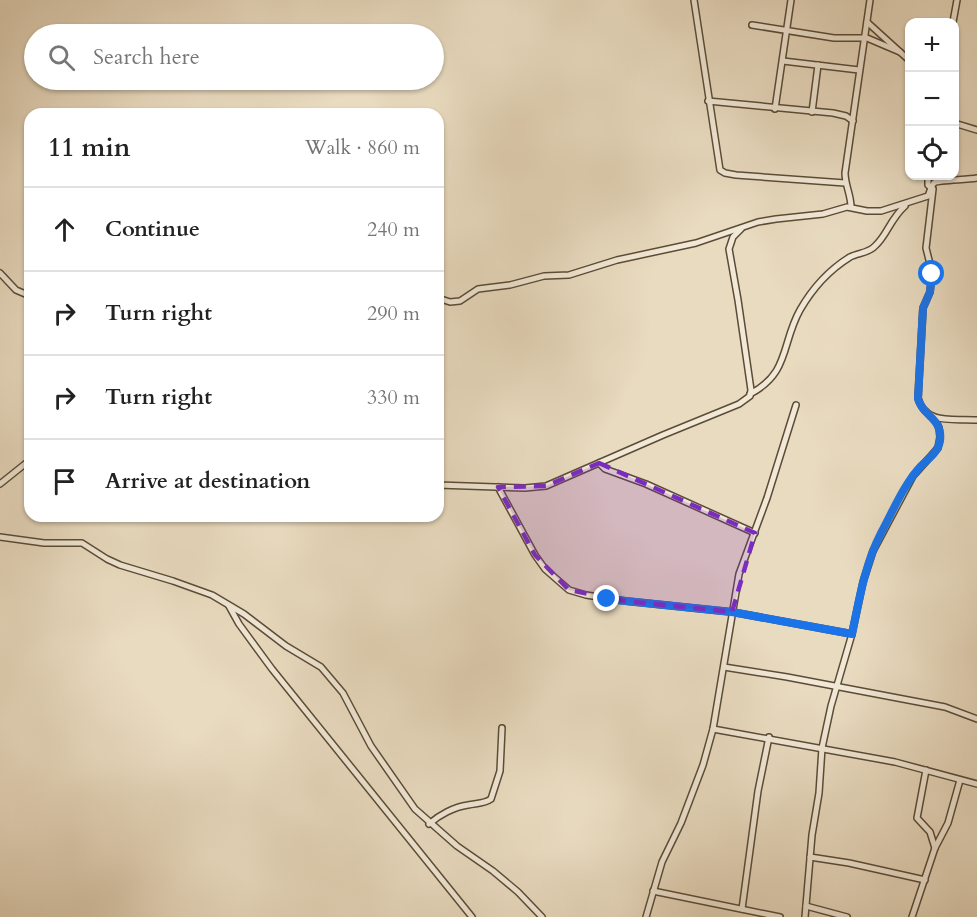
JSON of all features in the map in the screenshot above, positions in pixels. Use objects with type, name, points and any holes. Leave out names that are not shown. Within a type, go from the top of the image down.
[{"type":"street","points":[[694,0],[720,170],[725,173],[845,183]]},
{"type":"street","points":[[775,109],[791,0]]},
{"type":"street","points":[[851,207],[850,191],[845,183],[870,0]]},
{"type":"street","points":[[954,18],[957,0]]},
{"type":"street","points":[[867,22],[905,57]]},
{"type":"street","points":[[752,25],[834,38],[864,37],[900,52]]},
{"type":"street","points":[[783,61],[859,70]]},
{"type":"street","points":[[812,112],[818,65]]},
{"type":"street","points":[[708,101],[840,114],[853,122]]},
{"type":"street","points":[[959,125],[977,130]]},
{"type":"street","points":[[444,300],[460,301],[478,289],[510,285],[544,276],[568,274],[696,243],[742,227],[776,219],[823,214],[841,207],[881,211],[928,196],[932,186],[939,180],[963,181],[977,178]]},
{"type":"street","points":[[928,180],[928,185],[932,186]]},
{"type":"street","points":[[932,186],[926,248],[931,268],[931,281],[930,292],[923,308],[918,399],[925,413],[934,417],[977,420]]},
{"type":"street","points":[[750,394],[769,383],[775,374],[794,323],[815,288],[851,257],[874,248],[891,221],[908,204]]},
{"type":"street","points":[[444,485],[525,488],[546,486],[748,399],[750,394],[747,353],[729,249],[733,237],[742,227]]},
{"type":"street","points":[[0,273],[16,290],[24,293]]},
{"type":"street","points":[[646,917],[662,862],[681,823],[703,765],[713,729],[739,574],[755,533],[796,405]]},
{"type":"street","points":[[805,917],[810,856],[818,806],[822,748],[863,582],[880,534],[913,476],[938,448],[939,428],[934,417]]},
{"type":"street","points":[[599,463],[605,469],[646,484],[755,533]]},
{"type":"street","points":[[0,484],[24,465]]},
{"type":"street","points":[[498,487],[540,562],[557,581],[569,590],[625,601],[732,612],[852,634]]},
{"type":"street","points":[[0,537],[44,543],[82,543],[120,565],[212,595],[321,668],[343,693],[371,746],[403,794],[429,824],[512,887],[542,917]]},
{"type":"street","points":[[228,604],[239,624],[272,669],[472,917]]},
{"type":"street","points":[[724,667],[945,707],[977,719]]},
{"type":"street","points":[[429,824],[460,807],[491,799],[500,771],[502,728]]},
{"type":"street","points":[[713,729],[769,737],[895,762],[977,784]]},
{"type":"street","points":[[742,909],[758,791],[769,737]]},
{"type":"street","points":[[926,771],[917,818],[930,832],[934,848]]},
{"type":"street","points":[[912,917],[934,848],[948,823],[960,780]]},
{"type":"street","points":[[810,856],[925,880]]},
{"type":"street","points":[[653,891],[780,917]]},
{"type":"street","points":[[806,906],[847,917]]},
{"type":"highlighted area","points":[[599,463],[755,533],[732,612],[625,601],[569,590],[535,555],[498,487],[546,486]]},
{"type":"route","points":[[607,599],[732,612],[852,634],[863,582],[880,534],[913,476],[935,453],[940,442],[939,428],[934,417],[925,413],[918,399],[923,304],[930,292],[932,274]]}]
